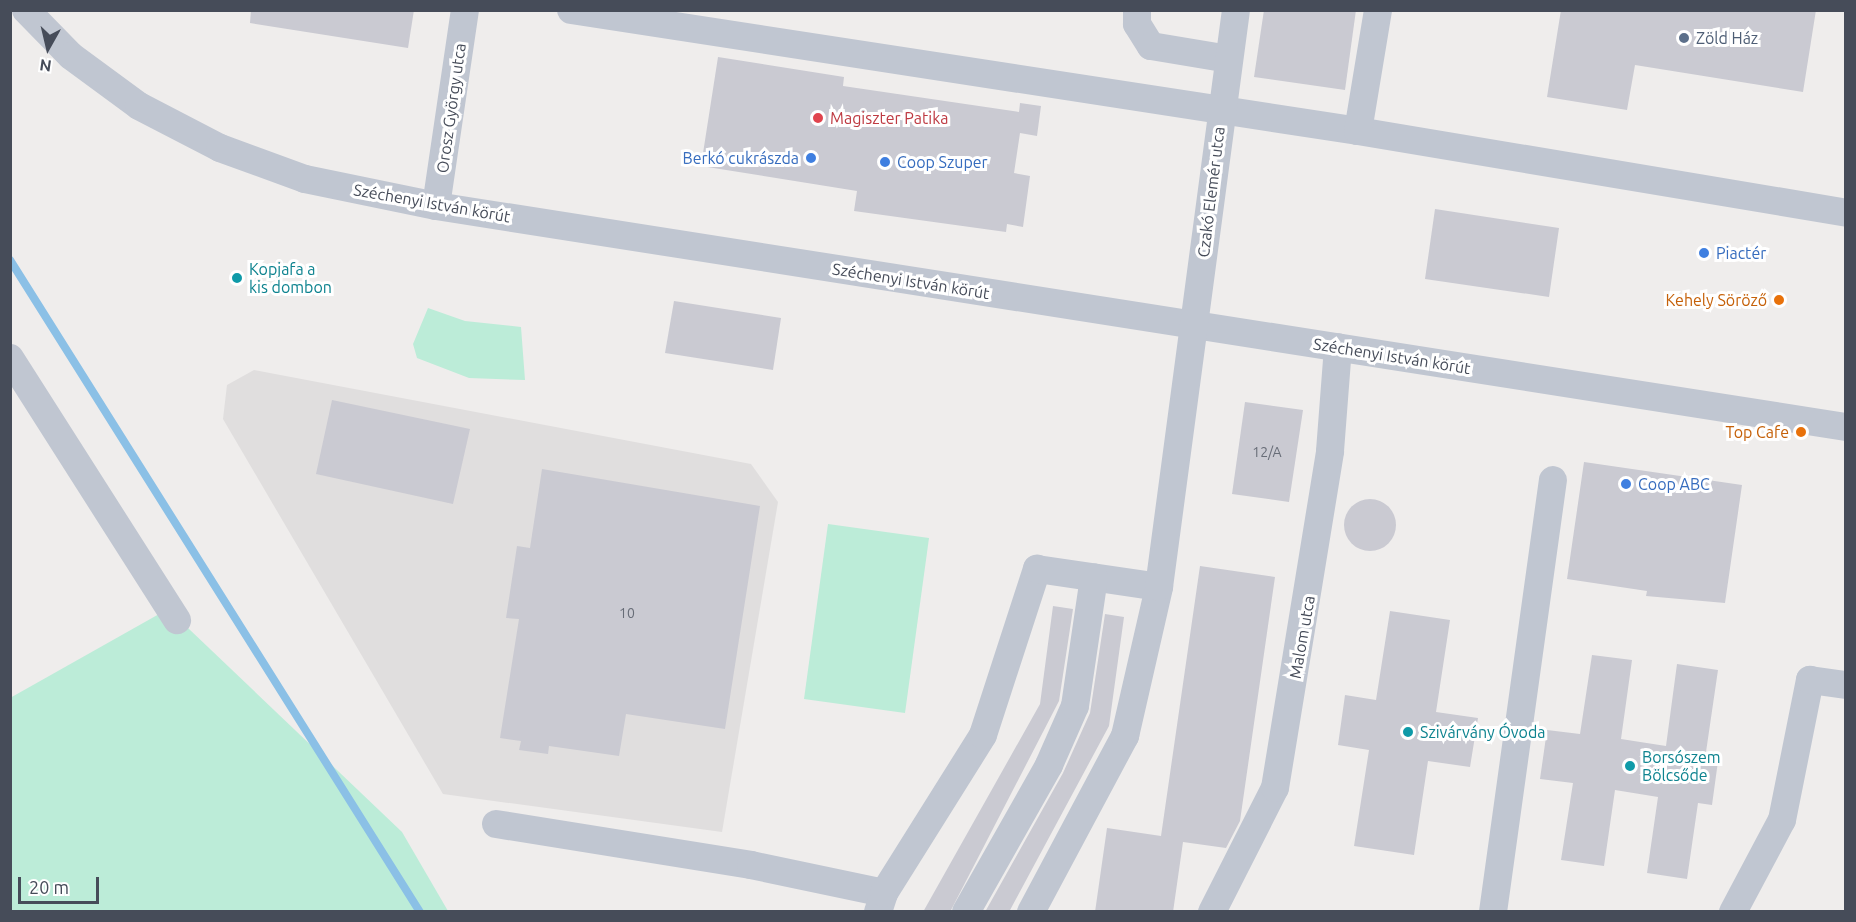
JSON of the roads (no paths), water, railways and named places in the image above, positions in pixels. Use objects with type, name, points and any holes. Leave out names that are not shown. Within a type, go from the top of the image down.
[{"type":"street","name":"Széchenyi István körút","points":[[26,10],[71,56],[139,106],[220,148],[305,179],[436,206],[1845,427]]},
{"type":"street","name":"Orosz György utca","points":[[436,206],[465,10]]},
{"type":"street","points":[[571,10],[617,14],[1358,131],[1845,213]]},
{"type":"street","points":[[1137,10],[1137,24],[1151,46],[1230,59]]},
{"type":"street","name":"Czakó Elemér utca","points":[[1194,325],[1236,10]]},
{"type":"street","points":[[1358,131],[1378,10]]},
{"type":"street","points":[[1031,912],[1125,736],[1159,586],[1194,325]]},
{"type":"street","name":"Malom utca","points":[[1212,912],[1275,788],[1312,579],[1338,347]]},
{"type":"street","points":[[10,358],[177,620]]},
{"type":"street","points":[[1493,912],[1553,480]]},
{"type":"street","points":[[496,824],[751,865],[881,902],[983,735],[1037,569],[1159,586]]},
{"type":"street","points":[[966,912],[1049,765],[1075,706],[1094,577]]},
{"type":"street","points":[[1733,912],[1782,820],[1810,680],[1845,686]]},
{"type":"waterway","points":[[10,260],[420,912]]},
{"type":"place","name":"Zöld Ház","points":[[1684,38]]},
{"type":"place","name":"Magiszter Patika","points":[[818,118]]},
{"type":"place","name":"Berkó cukrászda","points":[[811,158]]},
{"type":"place","name":"Coop Szuper","points":[[885,162]]},
{"type":"place","name":"Piactér","points":[[1704,253]]},
{"type":"place","name":"Kopjafa a kis dombon","points":[[237,278]]},
{"type":"place","name":"Kehely Söröző","points":[[1779,300]]},
{"type":"place","name":"Top Cafe","points":[[1801,432]]},
{"type":"place","name":"Coop ABC","points":[[1626,484]]},
{"type":"place","name":"Szivárvány Óvoda","points":[[1408,732]]},
{"type":"place","name":"Borsószem Bölcsőde","points":[[1630,766]]}]
